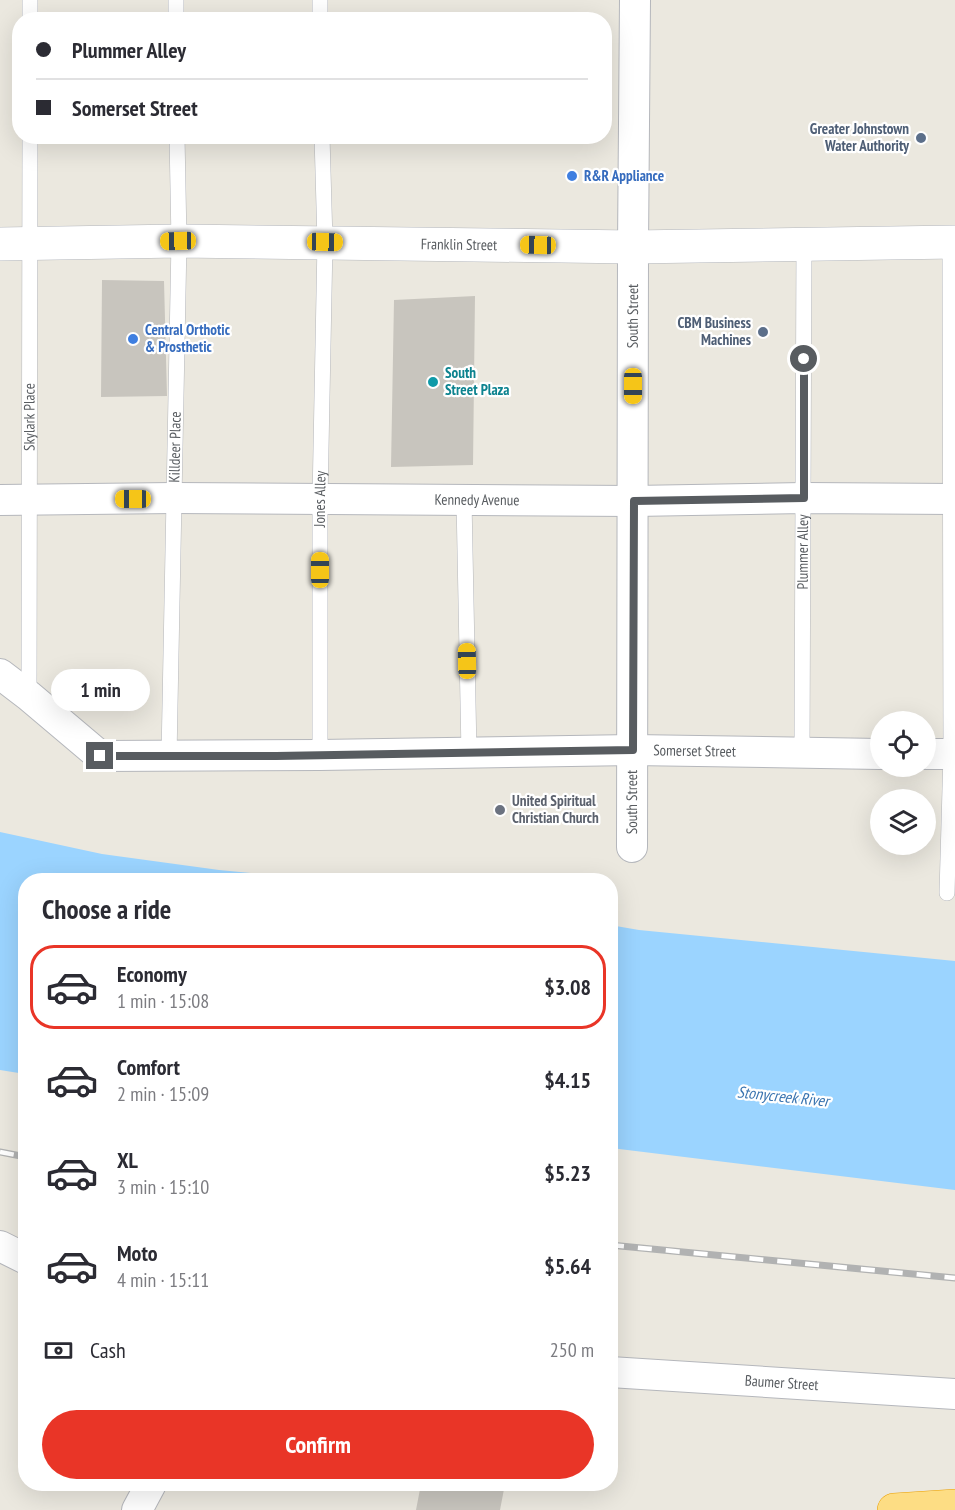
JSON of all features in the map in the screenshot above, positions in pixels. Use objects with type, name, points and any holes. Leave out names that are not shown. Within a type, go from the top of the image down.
[{"type":"highway","points":[[894,1510],[955,1506]]},
{"type":"street","name":"South Street","points":[[632,847],[635,0]]},
{"type":"street","name":"Franklin Street","points":[[15,244],[178,241],[633,247],[952,242]]},
{"type":"street","name":"Kennedy Avenue","points":[[0,500],[174,498],[464,501],[953,499]]},
{"type":"street","name":"Somerset Street","points":[[0,674],[100,756],[633,750],[870,754]]},
{"type":"street","points":[[0,1246],[18,1255]]},
{"type":"street","name":"Baumer Street","points":[[618,1373],[955,1394]]},
{"type":"street","points":[[137,1510],[147,1491]]},
{"type":"lane","name":"Skylark Place","points":[[29,144],[15,244],[30,500],[29,696]]},
{"type":"lane","name":"Killdeer Place","points":[[169,757],[178,241],[177,144]]},
{"type":"lane","name":"Jones Alley","points":[[320,755],[320,500],[325,242],[322,144]]},
{"type":"lane","points":[[947,893],[944,754],[953,499],[952,242]]},
{"type":"lane","name":"Plummer Alley","points":[[802,753],[804,244]]},
{"type":"lane","points":[[464,501],[468,753]]},
{"type":"water","points":[[0,832],[102,854],[251,873],[18,873],[18,1073],[0,1070]]},
{"type":"water","name":"Stonycreek River","points":[[618,926],[955,961],[955,1190],[618,1149]]},
{"type":"building","name":"Central Orthotic & Prosthetic","points":[[102,280],[164,281],[167,396],[101,397]]},
{"type":"building","name":"South Street Plaza","points":[[475,296],[473,465],[391,467],[394,300]]},
{"type":"building","points":[[420,1491],[504,1491],[500,1510],[416,1510]]},
{"type":"railway","points":[[0,1152],[18,1155]]},
{"type":"railway","points":[[618,1246],[955,1278]]},
{"type":"place","name":"Greater Johnstown Water Authority","points":[[921,138]]},
{"type":"place","name":"R&R Appliance","points":[[572,176]]},
{"type":"place","name":"CBM Business Machines","points":[[763,332]]},
{"type":"place","name":"Central Orthotic & Prosthetic","points":[[133,339]]},
{"type":"place","name":"South Street Plaza","points":[[433,382]]},
{"type":"place","name":"United Spiritual Christian Church","points":[[500,810]]},
{"type":"route","points":[[100,756],[276,756],[633,750],[634,501],[804,498],[804,359]]}]
